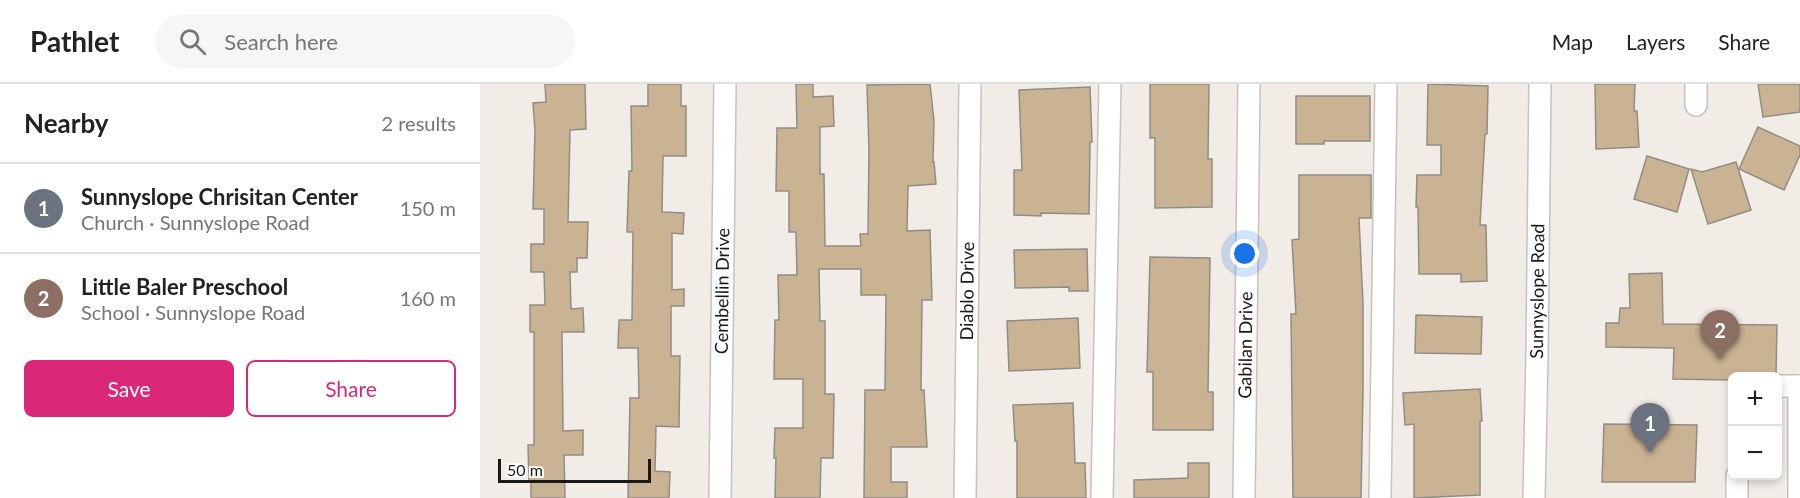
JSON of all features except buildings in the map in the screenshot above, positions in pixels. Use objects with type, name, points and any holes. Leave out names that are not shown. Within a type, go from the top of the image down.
[{"type":"street","name":"Cembellin Drive","points":[[720,498],[725,84]]},
{"type":"street","name":"Diablo Drive","points":[[965,498],[970,84]]},
{"type":"street","points":[[1102,498],[1110,84]]},
{"type":"street","name":"Gabilan Drive","points":[[1244,498],[1249,84]]},
{"type":"street","points":[[1380,498],[1386,84]]},
{"type":"street","name":"Sunnyslope Road","points":[[1534,498],[1538,355],[1540,84]]},
{"type":"street","points":[[1696,84],[1696,105]]},
{"type":"street","points":[[1782,386],[1800,386],[1799,498]]},
{"type":"street","points":[[1737,480],[1737,498]]},
{"type":"place","name":"Little Baler Preschool","points":[[1720,360]]},
{"type":"place","name":"Sunnyslope Chrisitan Center","points":[[1650,453]]}]
